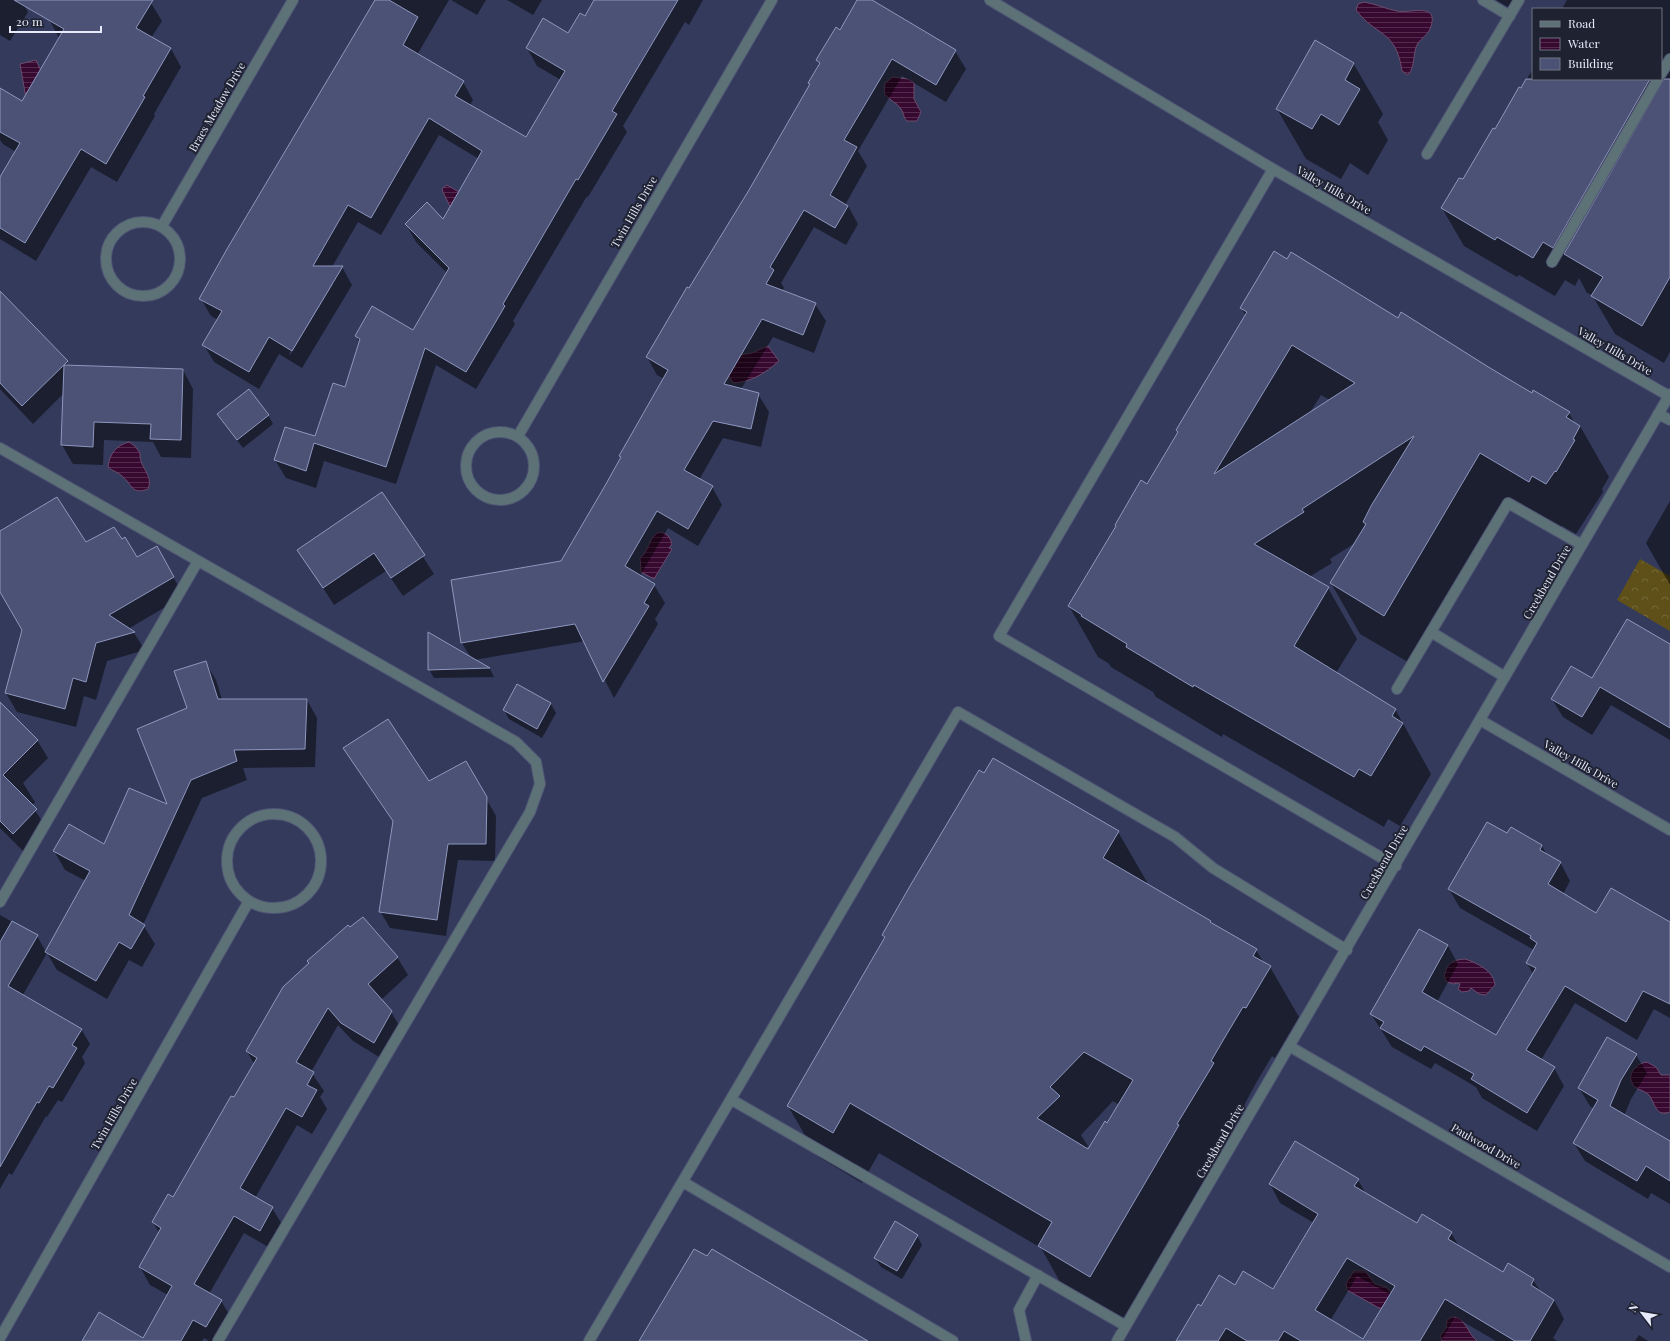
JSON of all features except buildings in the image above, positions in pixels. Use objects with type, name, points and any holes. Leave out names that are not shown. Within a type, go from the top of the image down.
[{"type":"street","name":"Braes Meadow Drive","points":[[162,226],[293,0]]},
{"type":"street","name":"Twin Hills Drive","points":[[518,436],[772,0]]},
{"type":"street","name":"Valley Hills Drive","points":[[990,0],[1273,169],[1670,395]]},
{"type":"street","points":[[1483,0],[1510,16]]},
{"type":"street","points":[[1427,154],[1519,0]]},
{"type":"street","points":[[1662,72],[1670,59]]},
{"type":"street","points":[[1552,262],[1657,80]]},
{"type":"street","points":[[1273,169],[999,636],[1396,866]]},
{"type":"street","points":[[148,221],[162,226],[173,236],[179,249],[180,263],[176,278],[166,289],[152,295],[138,296],[124,291],[113,281],[107,268],[106,254],[110,240],[120,229],[134,222],[148,221]]},
{"type":"street","name":"Creekbend Drive","points":[[1117,1341],[1289,1046],[1347,950],[1670,395]]},
{"type":"street","points":[[1658,414],[1670,420]]},
{"type":"street","points":[[492,432],[505,432],[518,436],[528,445],[534,457],[535,471],[531,484],[521,494],[509,500],[496,501],[483,497],[473,488],[467,475],[466,462],[470,449],[479,438],[492,432]]},
{"type":"street","points":[[0,448],[516,742],[536,762],[540,784],[530,812],[218,1341]]},
{"type":"street","points":[[1397,689],[1508,503],[1582,545]]},
{"type":"street","points":[[0,902],[198,561]]},
{"type":"street","points":[[1431,632],[1505,677]]},
{"type":"street","points":[[589,1341],[732,1100],[958,712],[1175,837],[1213,868],[1347,950]]},
{"type":"street","name":"Valley Hills Drive","points":[[1480,720],[1670,830]]},
{"type":"street","points":[[281,814],[298,821],[312,833],[320,850],[320,868],[314,885],[301,899],[285,907],[266,908],[249,902],[235,889],[228,872],[227,854],[234,836],[246,823],[262,815],[281,814]]},
{"type":"street","name":"Twin Hills Drive","points":[[0,1338],[249,902]]},
{"type":"street","name":"Paulwood Drive","points":[[1289,1046],[1670,1267]]},
{"type":"street","points":[[732,1100],[1126,1326]]},
{"type":"street","points":[[682,1182],[953,1341]]},
{"type":"street","points":[[1026,1341],[1019,1310],[1038,1275]]},
{"type":"green space","points":[[1640,559],[1670,576],[1670,631],[1617,600]]},
{"type":"water","points":[[1364,2],[1397,11],[1422,11],[1428,12],[1431,15],[1432,20],[1430,29],[1416,47],[1412,68],[1408,75],[1402,71],[1399,57],[1390,40],[1363,19],[1356,10],[1358,4]]},
{"type":"water","points":[[36,60],[46,82],[26,98],[20,64]]},
{"type":"water","points":[[893,77],[908,79],[914,83],[914,99],[921,112],[917,121],[907,121],[902,110],[884,93],[885,83]]},
{"type":"water","points":[[447,185],[464,195],[459,225],[442,189]]},
{"type":"water","points":[[768,346],[779,361],[752,379],[733,383],[725,370],[739,355],[752,353]]},
{"type":"water","points":[[129,442],[135,446],[140,453],[140,458],[148,475],[148,489],[142,491],[135,490],[126,479],[108,467],[110,458],[114,451],[120,445]]},
{"type":"water","points":[[659,532],[666,534],[669,537],[672,544],[669,548],[672,549],[654,579],[641,572],[640,558],[646,552],[655,534]]},
{"type":"water","points":[[1465,959],[1480,965],[1492,976],[1495,985],[1486,995],[1479,994],[1471,988],[1469,991],[1462,992],[1458,989],[1460,984],[1447,982],[1444,977],[1450,964],[1456,960]]},
{"type":"water","points":[[1647,1062],[1656,1067],[1661,1075],[1670,1075],[1670,1112],[1662,1113],[1656,1109],[1649,1095],[1635,1087],[1632,1083],[1631,1075],[1635,1067]]},
{"type":"water","points":[[1354,1271],[1365,1271],[1375,1284],[1386,1287],[1395,1297],[1386,1312],[1347,1290],[1346,1283]]},
{"type":"water","points":[[1452,1317],[1460,1319],[1477,1341],[1442,1341],[1440,1336],[1446,1328],[1447,1320]]}]
